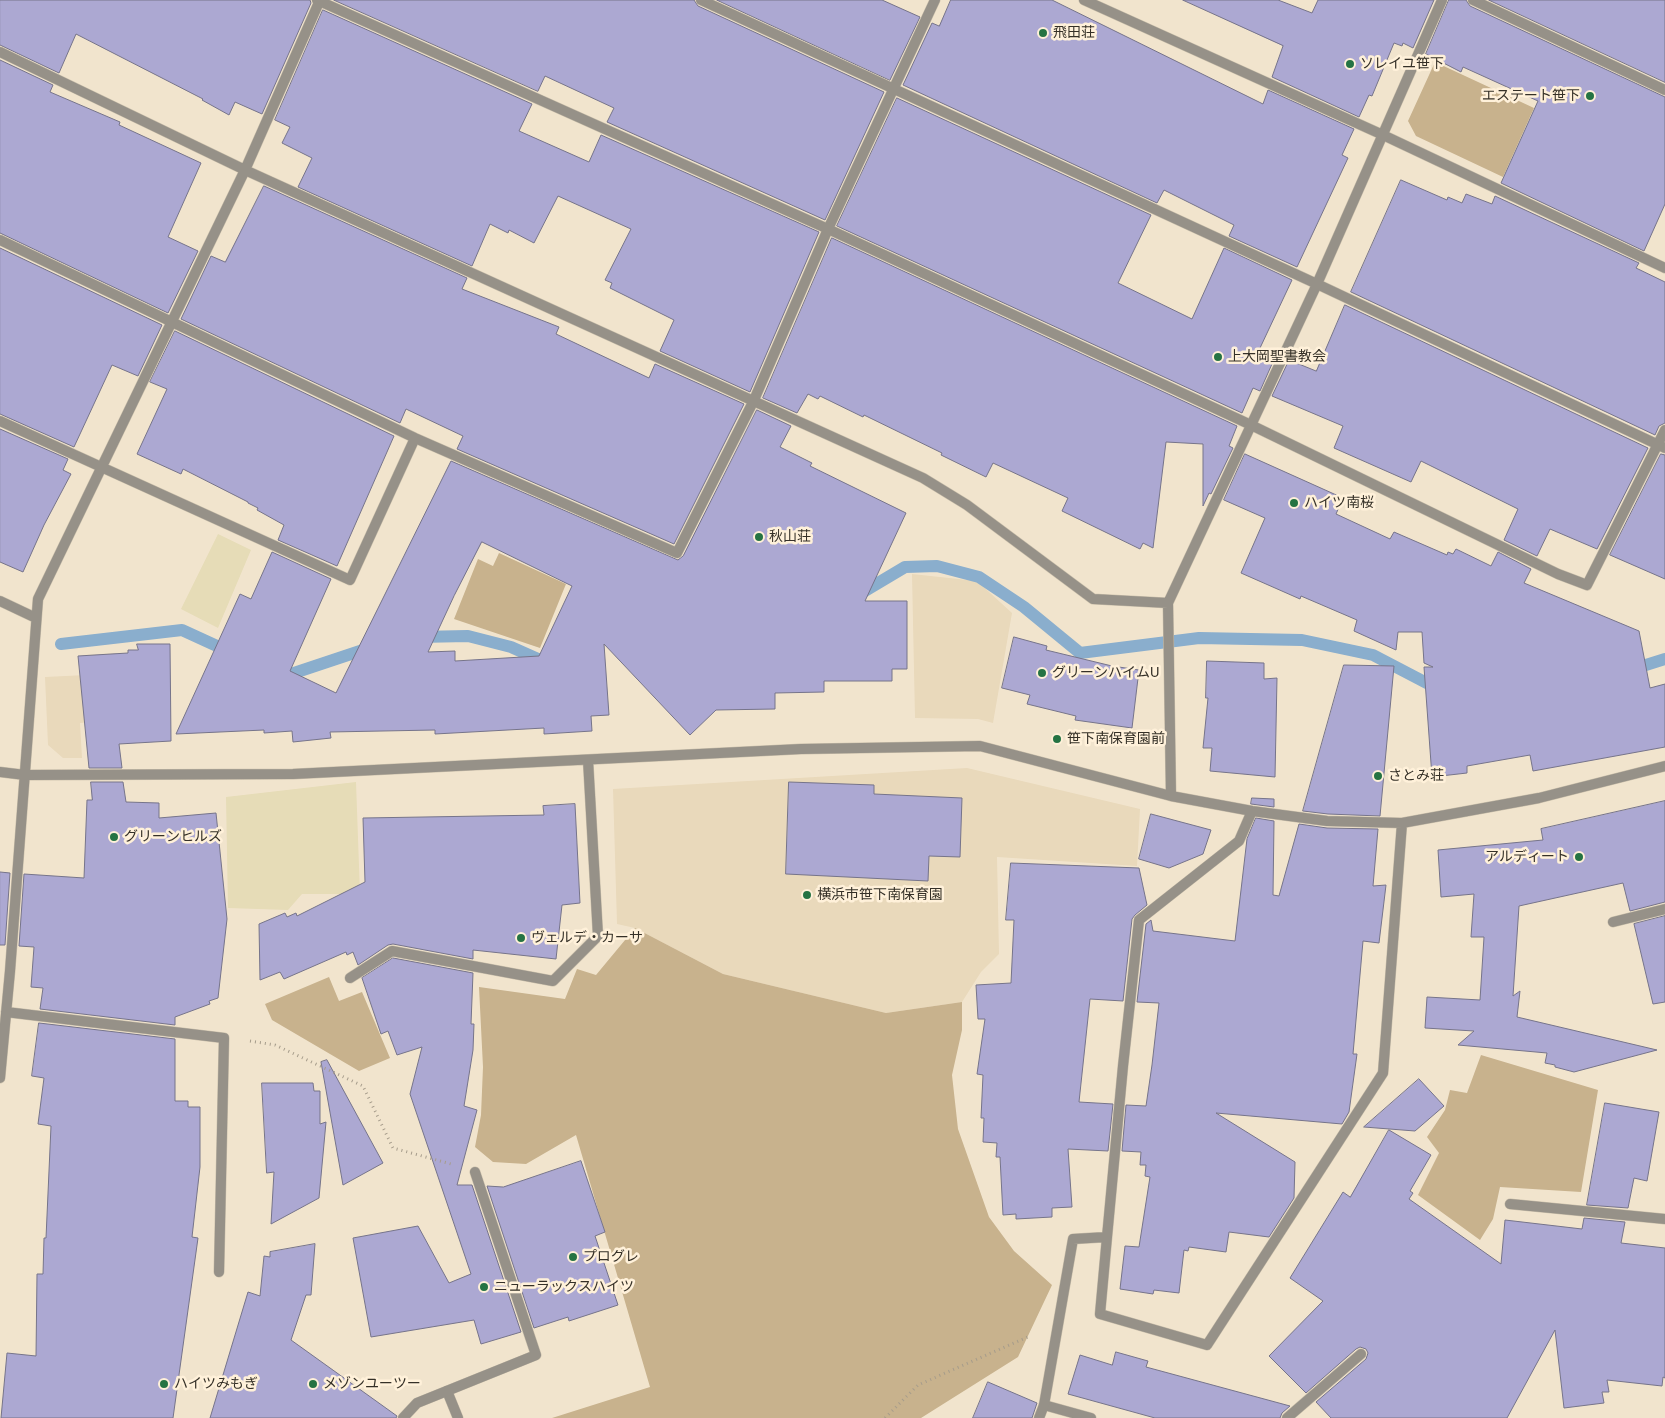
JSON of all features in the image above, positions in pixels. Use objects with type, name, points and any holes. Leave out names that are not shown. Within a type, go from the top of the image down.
[{"type":"street","points":[[0,1078],[6,1012],[5,970],[25,775],[38,599],[245,170],[319,0],[828,229],[1251,425],[1558,574],[1587,585],[1662,447],[1665,430]]},
{"type":"street","points":[[701,0],[1317,284],[1662,447]]},
{"type":"street","points":[[0,240],[415,438],[677,553],[754,400],[828,229],[935,0]]},
{"type":"street","points":[[1084,0],[1383,135],[1665,268]]},
{"type":"street","points":[[1171,796],[1168,603],[1317,284],[1442,0]]},
{"type":"street","points":[[1473,0],[1665,90]]},
{"type":"street","points":[[0,52],[245,170],[923,478],[966,505],[1093,599],[1168,603]]},
{"type":"street","points":[[0,421],[350,580],[415,438]]},
{"type":"street","points":[[0,601],[36,618]]},
{"type":"street","points":[[0,772],[25,775],[293,774],[801,750],[980,746],[1171,796],[1252,812],[1326,821],[1402,824],[1539,798],[1665,766]]},
{"type":"street","points":[[350,978],[392,951],[553,981],[598,936],[588,760]]},
{"type":"street","points":[[1252,812],[1239,840],[1139,920],[1123,1066],[1100,1314],[1207,1345],[1383,1073],[1402,824]]},
{"type":"street","points":[[1613,922],[1665,909]]},
{"type":"street","points":[[6,1012],[224,1038],[219,1272]]},
{"type":"street","points":[[403,1418],[416,1403],[536,1355],[475,1172]]},
{"type":"street","points":[[1510,1204],[1665,1219]]},
{"type":"street","points":[[1039,1418],[1044,1405],[1073,1239],[1107,1237]]},
{"type":"street","points":[[1287,1418],[1362,1354]]},
{"type":"street","points":[[448,1391],[458,1418]]},
{"type":"street","points":[[1044,1405],[1091,1418]]},
{"type":"path","points":[[224,1038],[275,1045],[363,1086],[393,1148],[475,1172]]},
{"type":"path","points":[[885,1418],[918,1384],[1057,1325]]},
{"type":"shaded area","points":[[1435,62],[1534,108],[1503,177],[1416,136],[1408,121]]},
{"type":"shaded area","points":[[499,553],[566,584],[540,648],[454,619],[478,559],[493,566]]},
{"type":"shaded area","points":[[912,574],[977,581],[1012,613],[993,723],[978,719],[915,718]]},
{"type":"shaded area","points":[[117,653],[119,689],[108,721],[80,723],[82,758],[63,758],[48,745],[45,677],[86,675],[85,655]]},
{"type":"shaded area","name":"横浜市笹下南保育園","points":[[967,768],[1140,809],[1137,866],[997,857],[999,954],[981,972],[962,1002],[886,1013],[723,974],[635,928],[617,924],[613,789]]},
{"type":"shaded area","points":[[635,928],[723,974],[886,1013],[962,1002],[962,1030],[952,1075],[958,1129],[989,1217],[1014,1251],[1052,1285],[1018,1357],[921,1418],[552,1418],[650,1387],[576,1135],[526,1164],[493,1162],[475,1147],[481,1115],[483,1067],[479,987],[565,999],[577,969],[596,975]]},
{"type":"shaded area","points":[[329,977],[339,1001],[362,992],[390,1058],[359,1071],[272,1020],[265,1004]]},
{"type":"shaded area","points":[[1481,1055],[1598,1090],[1581,1192],[1500,1187],[1493,1219],[1480,1240],[1418,1195],[1439,1153],[1427,1137],[1445,1110],[1450,1090],[1467,1093]]},
{"type":"sand","points":[[218,534],[251,550],[218,628],[181,609]]},
{"type":"sand","points":[[356,782],[360,894],[302,894],[288,910],[228,908],[226,797]]},
{"type":"building","points":[[0,0],[310,0],[311,3],[262,114],[235,102],[229,115],[203,99],[76,34],[59,73],[0,45]]},
{"type":"building","points":[[334,0],[694,0],[698,6],[884,92],[825,220],[607,122],[614,108],[545,76],[538,91]]},
{"type":"building","points":[[717,0],[882,0],[920,17],[890,80]]},
{"type":"building","points":[[951,0],[1052,0],[1263,104],[1268,90],[1354,129],[1342,155],[1348,158],[1297,267],[1229,236],[1234,225],[1164,190],[1157,203],[903,85],[932,23],[939,26]]},
{"type":"building","points":[[1183,0],[1278,0],[1312,13],[1318,0],[1434,0],[1413,48],[1403,43],[1402,46],[1394,43],[1372,96],[1369,95],[1359,117],[1272,77],[1283,46]]},
{"type":"building","points":[[1449,0],[1466,0],[1470,6],[1665,97],[1665,204],[1644,251],[1501,183],[1538,101],[1463,67],[1461,72],[1426,54]]},
{"type":"building","points":[[1489,0],[1665,0],[1665,82]]},
{"type":"building","points":[[323,10],[532,104],[519,131],[589,162],[601,135],[819,232],[750,392],[660,351],[674,320],[610,288],[612,283],[605,280],[631,229],[558,196],[534,243],[509,230],[508,233],[490,224],[472,266],[298,187],[312,158],[282,143],[290,127],[275,120]]},
{"type":"building","points":[[0,60],[53,85],[50,92],[120,122],[119,125],[201,163],[168,237],[198,251],[168,313],[0,233]]},
{"type":"building","points":[[897,98],[1151,215],[1118,283],[1192,319],[1224,248],[1292,280],[1260,348],[1276,355],[1260,391],[1253,388],[1242,413],[837,226]]},
{"type":"building","points":[[1401,180],[1447,200],[1448,197],[1462,203],[1466,194],[1492,204],[1495,196],[1639,263],[1636,268],[1665,282],[1665,423],[1659,426],[1655,435],[1351,292]]},
{"type":"building","points":[[264,186],[467,278],[462,289],[559,327],[556,334],[649,378],[655,364],[744,404],[674,544],[457,449],[463,436],[406,409],[400,423],[181,319],[211,256],[225,262]]},
{"type":"building","points":[[832,238],[1237,426],[1229,446],[1233,448],[1211,494],[1209,493],[1203,506],[1203,444],[1166,442],[1153,548],[1143,543],[1140,549],[1062,511],[1068,498],[993,463],[986,477],[941,455],[942,453],[820,396],[818,399],[808,394],[797,413],[763,398]]},
{"type":"building","points":[[0,248],[162,325],[138,376],[112,365],[74,447],[0,414]]},
{"type":"building","points":[[1345,305],[1648,448],[1597,549],[1550,529],[1537,556],[1504,540],[1518,509],[1421,461],[1411,482],[1334,448],[1343,426],[1272,396],[1289,360],[1316,371]]},
{"type":"building","points":[[175,331],[394,436],[337,566],[278,540],[284,525],[257,510],[258,508],[248,502],[183,469],[181,474],[137,454],[167,389],[150,382]]},
{"type":"building","points":[[757,410],[791,426],[780,447],[812,463],[810,466],[906,513],[865,601],[907,601],[907,669],[892,669],[892,681],[824,681],[824,692],[775,693],[775,709],[716,710],[690,735],[604,644],[609,715],[591,716],[592,731],[544,734],[544,728],[435,734],[435,730],[330,732],[331,738],[293,742],[292,731],[264,733],[264,730],[176,734],[240,594],[251,599],[272,552],[331,579],[290,671],[336,693],[451,461],[678,560],[683,556]],"holes":[[[482,542],[572,586],[539,656],[455,661],[455,651],[428,652]]]},
{"type":"building","points":[[0,429],[68,459],[63,470],[71,474],[44,525],[23,572],[0,562]]},
{"type":"building","points":[[1245,454],[1343,498],[1336,514],[1390,539],[1394,532],[1447,555],[1448,552],[1453,554],[1456,549],[1491,566],[1498,552],[1531,569],[1524,583],[1639,631],[1650,688],[1665,684],[1665,747],[1533,771],[1530,755],[1467,766],[1467,773],[1432,777],[1424,667],[1433,667],[1424,663],[1422,632],[1398,632],[1396,650],[1354,631],[1357,620],[1301,596],[1300,599],[1241,573],[1265,518],[1224,500]]},
{"type":"building","points":[[1661,454],[1665,455],[1665,579],[1610,555]]},
{"type":"building","points":[[1014,637],[1047,646],[1046,650],[1112,666],[1139,670],[1132,728],[1075,720],[1076,716],[1027,704],[1030,695],[1002,688]]},
{"type":"building","points":[[137,644],[170,644],[171,741],[119,744],[122,768],[89,768],[78,656],[128,653],[128,650],[138,650]]},
{"type":"building","points":[[1207,661],[1264,663],[1264,679],[1277,678],[1275,777],[1210,771],[1212,748],[1203,748],[1208,698],[1206,698]]},
{"type":"building","points":[[1344,665],[1394,666],[1380,816],[1303,811]]},
{"type":"building","points":[[91,782],[123,782],[126,802],[159,803],[159,818],[216,813],[227,919],[218,998],[209,1001],[210,1004],[175,1017],[175,1025],[40,1009],[43,988],[31,987],[34,947],[19,946],[24,874],[84,878],[87,800],[92,800]]},
{"type":"building","points":[[789,782],[874,785],[874,794],[962,798],[960,857],[929,856],[928,881],[786,874]]},
{"type":"building","points":[[1252,798],[1274,799],[1274,807],[1251,804]]},
{"type":"building","points":[[1665,801],[1665,902],[1630,911],[1623,883],[1519,906],[1513,996],[1520,991],[1517,1017],[1657,1050],[1574,1072],[1545,1063],[1547,1053],[1458,1045],[1474,1031],[1425,1028],[1427,997],[1480,1000],[1484,937],[1471,937],[1474,894],[1441,897],[1438,850],[1543,840],[1541,829]]},
{"type":"building","points":[[575,804],[580,903],[562,905],[556,959],[473,950],[473,959],[393,944],[388,945],[358,965],[353,952],[347,955],[346,952],[284,979],[280,972],[260,980],[259,924],[285,913],[287,917],[296,913],[297,916],[365,882],[363,818],[544,815],[543,806]]},
{"type":"building","points":[[1151,814],[1211,830],[1203,854],[1169,868],[1139,859]]},
{"type":"building","points":[[1256,818],[1274,821],[1273,895],[1279,896],[1299,824],[1327,828],[1378,829],[1373,886],[1386,885],[1379,943],[1363,941],[1353,1054],[1357,1054],[1349,1112],[1342,1124],[1216,1113],[1295,1162],[1294,1198],[1269,1237],[1229,1232],[1226,1252],[1189,1247],[1188,1251],[1184,1250],[1179,1293],[1154,1290],[1153,1294],[1120,1289],[1125,1246],[1139,1247],[1150,1177],[1145,1176],[1146,1165],[1140,1165],[1141,1152],[1122,1151],[1126,1105],[1146,1106],[1159,1003],[1137,1002],[1146,924],[1151,920],[1153,931],[1235,941],[1247,839]]},
{"type":"building","points":[[1011,863],[1139,868],[1147,905],[1132,919],[1123,1001],[1090,999],[1079,1102],[1113,1104],[1108,1151],[1068,1149],[1072,1207],[1052,1208],[1052,1217],[1016,1219],[1016,1214],[1003,1215],[1000,1157],[996,1157],[997,1143],[983,1142],[984,1118],[981,1118],[983,1075],[977,1074],[985,1019],[978,1019],[976,985],[1011,983],[1014,920],[1006,920]]},
{"type":"building","points":[[0,872],[10,873],[5,945],[0,945]]},
{"type":"building","points":[[1665,916],[1665,1002],[1653,1004],[1634,924]]},
{"type":"building","points":[[393,958],[473,973],[471,1024],[474,1024],[473,1050],[464,1106],[477,1110],[457,1185],[472,1185],[521,1332],[481,1344],[474,1320],[371,1337],[353,1238],[418,1226],[449,1283],[471,1274],[410,1094],[422,1047],[397,1055],[388,1031],[381,1034],[362,978]]},
{"type":"building","points":[[39,1023],[175,1039],[175,1101],[188,1101],[188,1107],[200,1107],[200,1167],[192,1237],[198,1238],[173,1418],[1,1418],[7,1353],[36,1356],[37,1274],[43,1274],[51,1126],[38,1124],[44,1078],[32,1076]]},
{"type":"building","points":[[327,1060],[383,1163],[343,1185],[321,1062]]},
{"type":"building","points":[[1419,1079],[1444,1106],[1415,1131],[1364,1127]]},
{"type":"building","points":[[262,1083],[313,1083],[314,1091],[320,1091],[320,1124],[326,1122],[319,1198],[271,1224],[274,1172],[267,1173]]},
{"type":"building","points":[[1605,1103],[1659,1112],[1647,1181],[1634,1178],[1628,1208],[1587,1205]]},
{"type":"building","points":[[1389,1130],[1431,1155],[1410,1191],[1413,1193],[1409,1199],[1501,1264],[1505,1220],[1582,1229],[1584,1218],[1625,1222],[1621,1243],[1665,1248],[1665,1378],[1663,1377],[1662,1386],[1607,1380],[1609,1392],[1602,1392],[1604,1403],[1564,1408],[1555,1330],[1507,1418],[1331,1418],[1316,1402],[1366,1359],[1368,1353],[1366,1349],[1360,1347],[1356,1349],[1306,1393],[1269,1356],[1323,1301],[1290,1278],[1343,1192],[1350,1197]]},
{"type":"building","name":"プログレ","points":[[581,1161],[605,1232],[595,1236],[618,1305],[569,1321],[568,1317],[534,1328],[487,1186],[503,1187]]},
{"type":"building","points":[[315,1244],[311,1295],[306,1295],[291,1340],[397,1416],[396,1418],[210,1418],[248,1292],[260,1296],[264,1256],[270,1257],[270,1252]]},
{"type":"building","points":[[1116,1352],[1148,1361],[1146,1367],[1290,1406],[1282,1413],[1280,1418],[1155,1418],[1068,1394],[1080,1355],[1112,1365]]},
{"type":"building","points":[[988,1382],[1037,1403],[1032,1418],[973,1418]]},
{"type":"waterway","points":[[858,595],[905,567],[937,566],[979,577],[1024,607],[1080,653],[1199,638],[1302,640],[1373,655],[1440,690]]},
{"type":"waterway","points":[[61,644],[182,630],[230,652]]},
{"type":"waterway","points":[[418,637],[468,636],[511,647],[538,659],[547,659]]},
{"type":"waterway","points":[[278,675],[282,677],[372,647]]},
{"type":"waterway","points":[[1630,670],[1665,659]]},
{"type":"place","name":"飛田荘","points":[[1043,33]]},
{"type":"place","name":"ソレイユ笹下","points":[[1350,64]]},
{"type":"place","name":"エステート笹下","points":[[1590,96]]},
{"type":"place","name":"上大岡聖書教会","points":[[1218,357]]},
{"type":"place","name":"ハイツ南桜","points":[[1294,503]]},
{"type":"place","name":"秋山荘","points":[[759,537]]},
{"type":"place","name":"グリーンハイムU","points":[[1042,673]]},
{"type":"place","name":"笹下南保育園前","points":[[1057,739]]},
{"type":"place","name":"さとみ荘","points":[[1378,776]]},
{"type":"place","name":"グリーンヒルズ","points":[[114,837]]},
{"type":"place","name":"アルディート","points":[[1579,857]]},
{"type":"place","name":"横浜市笹下南保育園","points":[[807,895]]},
{"type":"place","name":"ヴェルデ・カーサ","points":[[521,938]]},
{"type":"place","name":"プログレ","points":[[573,1257]]},
{"type":"place","name":"ニューラックスハイツ","points":[[484,1287]]},
{"type":"place","name":"ハイツみもぎ","points":[[164,1384]]},
{"type":"place","name":"メゾンユーツー","points":[[313,1384]]}]
